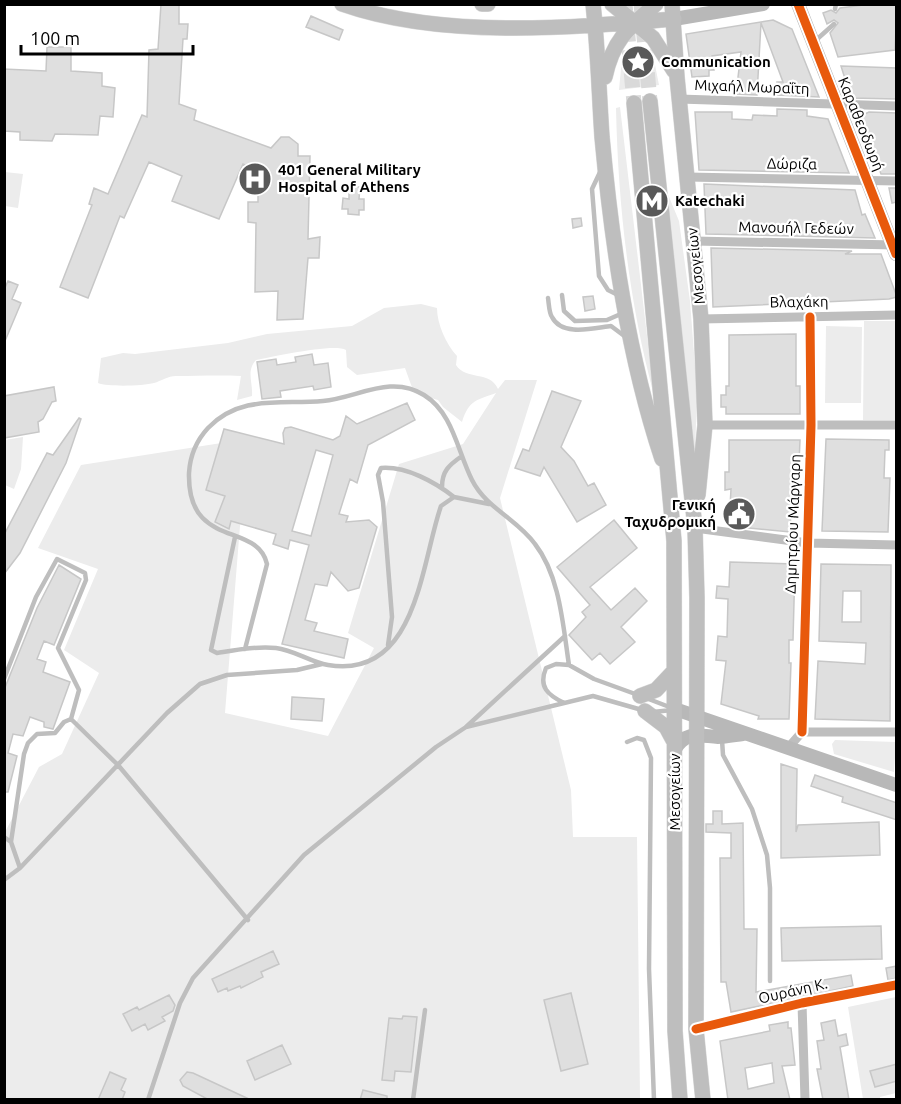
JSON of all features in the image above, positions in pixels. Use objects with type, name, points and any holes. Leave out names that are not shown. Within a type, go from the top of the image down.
[{"type":"main road","points":[[342,4],[380,16],[434,25],[602,25],[634,22]]},
{"type":"main road","points":[[482,4],[489,4]]},
{"type":"main road","name":"Μεσογείων","points":[[593,4],[602,25],[600,97],[605,163],[624,304],[644,406],[671,485]]},
{"type":"main road","points":[[602,25],[621,7],[657,44],[676,77]]},
{"type":"main road","points":[[600,97],[612,49],[634,22],[649,10],[673,12]]},
{"type":"main road","name":"Μεσογείων","points":[[673,12],[676,77],[702,319],[705,425],[694,528]]},
{"type":"main road","name":"Μεσογείων","points":[[650,101],[694,528],[696,1029],[702,1100]]},
{"type":"main road","name":"Μεσογείων","points":[[634,104],[671,485],[674,541],[675,1031],[680,1100]]},
{"type":"main road","points":[[640,696],[656,690],[674,671]]},
{"type":"main road","points":[[645,711],[666,727],[675,749]]},
{"type":"street","points":[[673,12],[763,4]]},
{"type":"street","name":"Καραθεοδωρή","points":[[798,4],[895,248]]},
{"type":"street","name":"Μιχαήλ Μωραΐτη","points":[[679,99],[897,106]]},
{"type":"street","name":"Δώριζα","points":[[687,177],[897,181]]},
{"type":"street","name":"Μανουήλ Γεδεών","points":[[694,241],[895,248]]},
{"type":"street","name":"Βλαχάκη","points":[[702,319],[897,315]]},
{"type":"street","name":"Δημητρίου Μάργαρη","points":[[802,732],[811,425],[810,317]]},
{"type":"street","points":[[705,425],[897,425]]},
{"type":"street","points":[[694,528],[808,543],[897,545]]},
{"type":"street","points":[[675,709],[897,785]]},
{"type":"street","points":[[788,748],[802,732],[897,732]]},
{"type":"street","points":[[675,749],[687,736],[696,734],[722,737],[745,733]]},
{"type":"street","name":"Ουράνη Κ.","points":[[696,1029],[802,1003],[897,985]]},
{"type":"street","points":[[802,1003],[805,1100]]},
{"type":"lane","points":[[813,42],[834,24]]},
{"type":"lane","points":[[562,295],[564,311],[575,321],[608,320],[624,304]]},
{"type":"lane","points":[[548,298],[552,318],[561,326],[570,330],[611,326],[632,342]]},
{"type":"lane","points":[[245,649],[267,564],[265,556],[254,546],[207,525],[198,515],[191,498],[189,473],[192,454],[200,438],[220,415],[237,408],[272,401],[324,401],[396,384],[421,393],[436,403],[447,417],[472,481],[489,504],[535,543],[548,565],[565,636],[569,665]]},
{"type":"lane","points":[[442,487],[442,476],[450,464],[462,456]]},
{"type":"lane","points":[[388,648],[391,606],[383,502],[378,475],[381,468],[390,468],[442,487],[453,497],[489,504]]},
{"type":"lane","points":[[235,537],[211,650],[217,653],[276,648],[322,664],[351,666],[377,659],[388,648],[411,612],[426,571],[441,506],[453,497]]},
{"type":"lane","points":[[4,679],[25,622],[46,577],[57,560],[67,562],[85,573],[86,580],[58,648],[79,690],[71,719]]},
{"type":"lane","points":[[148,1100],[180,1003],[193,978],[248,920],[304,855],[436,747],[466,727],[565,636]]},
{"type":"lane","points":[[4,880],[20,868],[167,713],[200,684],[227,675],[297,670],[322,664]]},
{"type":"lane","points":[[564,703],[544,690],[541,680],[546,668],[556,664],[569,665],[594,679],[675,709]]},
{"type":"lane","points":[[466,727],[593,696],[657,713],[675,709]]},
{"type":"lane","points":[[71,719],[118,765],[248,920]]},
{"type":"lane","points":[[20,868],[11,842],[24,754],[28,743],[37,734],[55,733],[64,722],[71,719]]},
{"type":"lane","points":[[722,737],[723,755],[752,809],[767,855],[770,888],[770,981]]},
{"type":"lane","points":[[627,742],[637,738],[644,740],[651,758],[649,969],[654,1100]]},
{"type":"lane","points":[[4,837],[11,842]]},
{"type":"lane","points":[[413,1100],[425,1010]]},
{"type":"shaded area","points":[[649,56],[655,65],[659,85],[619,90],[621,68],[626,57]]},
{"type":"shaded area","points":[[620,107],[654,395],[638,325],[626,253],[617,144],[616,108]]},
{"type":"shaded area","points":[[5,172],[23,174],[18,208],[5,206]]},
{"type":"shaded area","points":[[667,192],[679,221],[690,301],[697,392],[695,455],[689,433]]},
{"type":"shaded area","points":[[421,304],[437,308],[440,327],[457,356],[456,365],[460,370],[489,379],[498,389],[505,380],[537,380],[500,498],[571,790],[573,837],[637,837],[640,1099],[5,1099],[4,834],[39,767],[62,754],[99,673],[64,650],[98,569],[38,548],[81,465],[247,439],[225,713],[328,736],[374,648],[348,633],[399,464],[463,444],[496,393],[479,399],[471,405],[462,422],[438,400],[414,393],[405,368],[357,375],[347,367],[346,350],[339,348],[317,349],[256,360],[251,368],[252,396],[237,400],[241,376],[173,376],[154,383],[134,385],[98,383],[101,358],[123,353],[135,354],[228,343],[267,334],[352,326],[384,308]]},
{"type":"shaded area","points":[[864,321],[896,321],[895,420],[863,420]]},
{"type":"shaded area","points":[[826,326],[862,327],[861,403],[825,403]]},
{"type":"shaded area","points":[[23,437],[21,469],[14,489],[5,485],[5,440]]},
{"type":"shaded area","points":[[835,740],[896,742],[894,772],[834,754],[832,744]]},
{"type":"shaded area","points":[[896,997],[896,1093],[880,1097],[880,1099],[863,1099],[848,1007]]},
{"type":"building","points":[[161,4],[179,4],[179,24],[188,24],[187,39],[183,39],[179,104],[196,110],[194,120],[271,148],[281,137],[289,137],[298,144],[298,156],[310,156],[308,239],[320,237],[319,258],[308,258],[303,319],[277,320],[278,291],[255,292],[256,223],[248,222],[248,202],[258,202],[258,171],[243,164],[219,219],[172,201],[182,176],[149,162],[124,218],[120,216],[88,298],[60,287],[92,205],[89,204],[94,188],[108,194],[142,115],[147,117],[149,50],[158,49]]},
{"type":"building","points":[[871,4],[897,4],[895,50],[838,57],[830,33],[838,23],[834,20],[827,24],[823,13],[831,10],[836,13],[840,8]]},
{"type":"building","points":[[311,16],[343,30],[339,40],[306,27]]},
{"type":"building","points":[[773,20],[792,29],[819,97],[777,95],[777,82],[783,82],[761,23],[757,95],[736,94],[741,52],[712,56],[714,70],[709,70],[709,76],[692,77],[686,34]]},
{"type":"building","points":[[47,47],[71,47],[71,71],[102,73],[102,86],[115,88],[113,117],[100,116],[98,135],[55,134],[52,141],[20,140],[20,132],[4,131],[4,69],[46,71]]},
{"type":"building","points":[[841,66],[897,68],[897,99],[851,98]]},
{"type":"building","points":[[777,109],[807,110],[807,116],[828,119],[849,173],[699,170],[695,112],[732,112],[732,119],[752,120],[753,115],[777,116]]},
{"type":"building","points":[[869,112],[897,113],[897,174],[881,174],[860,116]]},
{"type":"building","points":[[704,184],[855,190],[862,215],[865,214],[875,238],[706,234]]},
{"type":"building","points":[[349,187],[360,187],[359,199],[364,199],[364,210],[359,210],[359,215],[348,214],[348,209],[342,209],[343,198],[349,199]]},
{"type":"building","points":[[889,188],[897,188],[897,202],[892,203]]},
{"type":"building","points":[[581,218],[582,226],[573,228],[572,219]]},
{"type":"building","points":[[711,248],[852,251],[845,254],[881,254],[897,297],[713,307]]},
{"type":"building","points":[[8,281],[18,285],[12,299],[21,303],[5,341],[4,290]]},
{"type":"building","points":[[593,296],[595,309],[585,311],[583,297]]},
{"type":"building","points":[[796,334],[796,386],[800,386],[800,414],[726,414],[726,407],[721,407],[721,395],[726,395],[726,386],[729,386],[729,335]]},
{"type":"building","points":[[312,354],[314,365],[328,363],[331,387],[314,390],[313,386],[280,391],[281,397],[262,399],[257,362],[276,359],[277,365],[296,362],[295,357]]},
{"type":"building","points":[[54,387],[56,401],[52,402],[43,419],[38,422],[39,432],[4,438],[4,396]]},
{"type":"building","points":[[552,391],[581,401],[561,447],[574,461],[588,486],[594,483],[606,505],[577,522],[544,467],[540,476],[515,468],[523,449],[529,451]]},
{"type":"building","points":[[407,403],[415,420],[368,445],[357,483],[350,479],[339,514],[348,516],[346,522],[369,520],[377,527],[359,588],[348,591],[331,572],[327,586],[315,584],[305,620],[317,623],[314,631],[348,639],[344,658],[282,644],[309,545],[290,540],[288,549],[273,544],[276,534],[231,521],[229,529],[215,522],[225,496],[206,490],[224,429],[284,444],[285,428],[291,427],[333,440],[340,436],[346,416],[357,424]],"holes":[[[316,450],[333,455],[311,536],[292,531]]]},
{"type":"building","points":[[79,418],[81,419],[66,463],[20,553],[4,574],[4,535],[47,453],[53,455]]},
{"type":"building","points":[[826,439],[889,440],[889,450],[885,450],[884,478],[890,478],[888,532],[822,531]]},
{"type":"building","points":[[729,440],[800,440],[797,510],[791,510],[790,532],[729,526],[731,489],[725,490],[725,472],[729,472]]},
{"type":"building","points":[[614,520],[637,548],[590,587],[611,610],[635,588],[647,601],[621,627],[635,642],[610,664],[600,653],[592,660],[569,635],[586,617],[582,612],[590,605],[557,567]]},
{"type":"building","points":[[730,562],[795,564],[793,640],[789,640],[789,663],[791,663],[789,719],[758,719],[759,716],[721,704],[726,661],[716,660],[718,636],[727,637],[728,599],[716,598],[717,586],[729,587]]},
{"type":"building","points":[[821,564],[891,565],[890,721],[815,719],[818,661],[865,664],[866,643],[819,641]],"holes":[[[843,591],[861,591],[861,622],[842,622]]]},
{"type":"building","points":[[59,565],[81,579],[54,645],[44,641],[37,659],[46,662],[43,672],[70,682],[53,729],[44,727],[44,722],[30,717],[23,736],[13,734],[8,753],[17,756],[8,792],[4,792],[4,690],[37,608]]},
{"type":"building","points":[[292,697],[324,699],[322,721],[291,719]]},
{"type":"building","points":[[781,764],[797,769],[796,832],[798,825],[879,822],[880,855],[781,858]]},
{"type":"building","points":[[815,775],[897,803],[897,820],[842,802],[843,797],[811,786]]},
{"type":"building","points":[[713,811],[722,811],[722,824],[743,823],[744,929],[757,929],[756,992],[851,975],[853,986],[731,1012],[726,982],[721,982],[720,858],[731,858],[731,833],[706,832],[706,824],[713,824]]},
{"type":"building","points":[[881,926],[882,959],[782,961],[781,928]]},
{"type":"building","points":[[273,951],[279,964],[261,972],[263,977],[241,988],[240,986],[228,991],[227,988],[218,992],[212,979]]},
{"type":"building","points":[[897,966],[897,978],[888,980],[886,968]]},
{"type":"building","points":[[571,993],[588,1064],[561,1071],[544,1000]]},
{"type":"building","points":[[169,995],[175,1005],[173,1011],[162,1017],[165,1021],[148,1030],[145,1024],[132,1031],[123,1014],[137,1007],[139,1010]]},
{"type":"building","points":[[403,1016],[417,1017],[411,1072],[395,1071],[394,1081],[382,1080],[389,1018],[402,1019]]},
{"type":"building","points":[[835,1020],[838,1036],[846,1034],[848,1045],[840,1047],[849,1100],[823,1100],[817,1069],[821,1069],[817,1041],[824,1040],[821,1023]]},
{"type":"building","points":[[788,1022],[788,1028],[791,1028],[795,1065],[782,1066],[790,1100],[728,1100],[720,1041],[770,1031],[769,1025]],"holes":[[[772,1063],[774,1083],[748,1089],[745,1068]]]},
{"type":"building","points":[[282,1045],[291,1064],[255,1080],[247,1061]]},
{"type":"building","points":[[897,1064],[897,1081],[875,1087],[870,1071]]},
{"type":"building","points":[[110,1072],[126,1079],[121,1090],[125,1092],[122,1100],[98,1100]]},
{"type":"building","points":[[187,1072],[251,1100],[209,1100],[183,1086],[180,1080]]},
{"type":"building","points":[[363,1090],[387,1096],[387,1100],[360,1100]]},
{"type":"tunnel","points":[[625,4],[634,103]]},
{"type":"tunnel","points":[[641,4],[650,101]]},
{"type":"cycle path","points":[[798,4],[896,254]]},
{"type":"cycle path","points":[[802,732],[811,425],[810,317]]},
{"type":"cycle path","points":[[696,1029],[802,1003],[896,985]]},
{"type":"place","name":"Communication","points":[[638,62]]},
{"type":"place","name":"401 General Military Hospital of Athens","points":[[255,179]]},
{"type":"place","name":"Katechaki","points":[[652,201]]},
{"type":"place","name":"Γενική Ταχυδρομική","points":[[739,514]]}]
